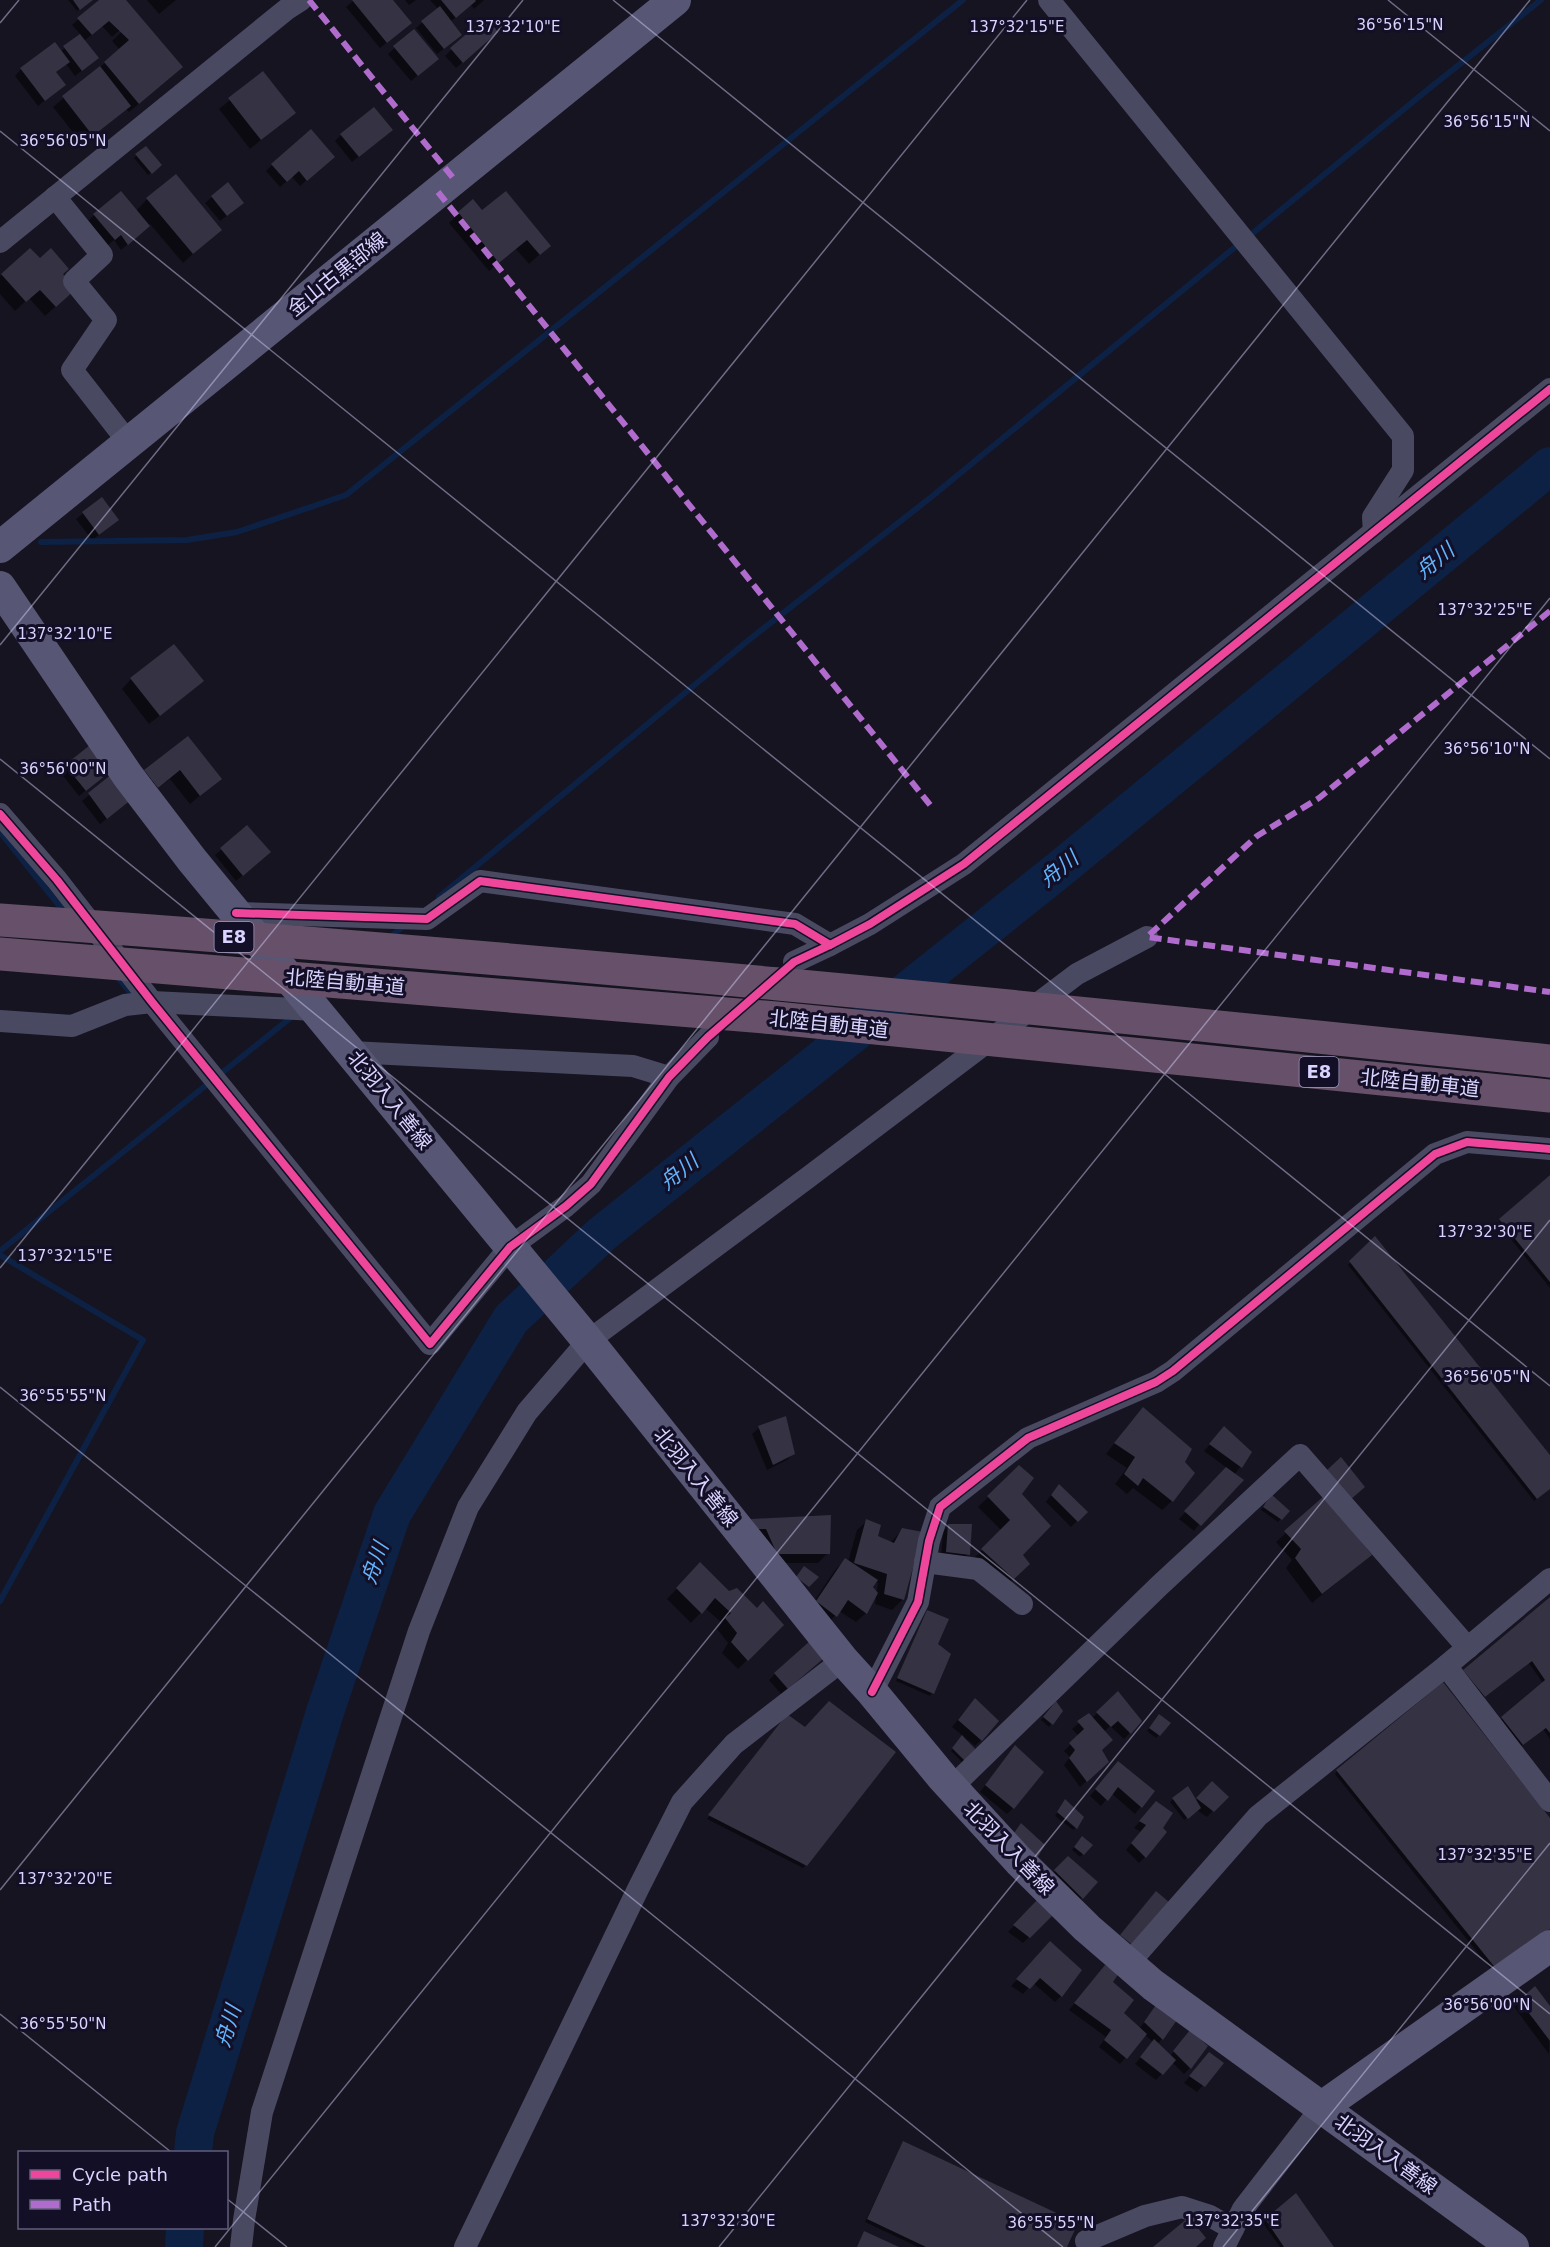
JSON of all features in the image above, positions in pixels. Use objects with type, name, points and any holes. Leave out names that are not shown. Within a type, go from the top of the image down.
[{"type":"highway","name":"北陸自動車道","points":[[11,920],[448,953],[798,974],[1130,1017],[1550,1061]]},
{"type":"highway","name":"北陸自動車道","points":[[0,954],[776,1018],[1550,1096]]},
{"type":"main road","name":"金山古黒部線","points":[[0,547],[675,0]]},
{"type":"main road","name":"北羽入入善線","points":[[0,587],[128,776],[192,860],[588,1341],[843,1660],[1019,1861],[1087,1928],[1128,1964],[1191,2013],[1512,2247]]},
{"type":"main road","points":[[1322,2107],[1550,1946]]},
{"type":"street","points":[[1049,0],[1403,436],[1403,470],[1373,517],[1374,532]]},
{"type":"street","points":[[0,242],[289,3]]},
{"type":"street","points":[[56,197],[102,255],[74,281],[106,320],[72,370],[129,443]]},
{"type":"street","points":[[798,974],[830,945],[870,924],[964,864],[1550,389]]},
{"type":"street","points":[[0,814],[57,880],[152,1002],[430,1344],[514,1252],[591,1184],[669,1077],[708,1037]]},
{"type":"street","points":[[236,913],[427,919],[480,881],[795,924],[830,945]]},
{"type":"street","points":[[241,2247],[262,2112],[419,1630],[468,1507],[526,1412],[588,1341],[1077,974],[1147,937]]},
{"type":"street","points":[[0,1021],[72,1026],[125,1005],[152,1002],[317,1010]]},
{"type":"street","points":[[351,1052],[633,1066],[669,1077]]},
{"type":"street","points":[[872,1692],[918,1602],[929,1541],[940,1507],[1028,1438],[1156,1382],[1173,1371],[1435,1154],[1467,1142],[1550,1149]]},
{"type":"street","points":[[952,1787],[1159,1586],[1300,1455],[1468,1648]]},
{"type":"street","points":[[925,1562],[978,1569],[1022,1604]]},
{"type":"street","points":[[1128,1964],[1258,1816],[1446,1666],[1550,1579]]},
{"type":"street","points":[[465,2247],[682,1802],[734,1744],[843,1660]]},
{"type":"street","points":[[1446,1666],[1550,1801]]},
{"type":"street","points":[[1086,2241],[1145,2216],[1182,2207],[1210,2216],[1229,2238],[1243,2209],[1322,2107]]},
{"type":"building","points":[[73,0],[93,0],[80,10]]},
{"type":"building","points":[[99,0],[126,0],[183,67],[139,104],[104,62],[129,40],[109,21],[92,35],[77,18]]},
{"type":"building","points":[[352,0],[393,0],[412,23],[387,43]]},
{"type":"building","points":[[441,0],[475,0],[476,1],[456,18]]},
{"type":"building","points":[[440,6],[462,35],[444,49],[421,21]]},
{"type":"building","points":[[486,17],[498,32],[463,63],[450,48]]},
{"type":"building","points":[[414,29],[439,59],[418,76],[393,46]]},
{"type":"building","points":[[80,34],[99,58],[82,71],[63,46]]},
{"type":"building","points":[[55,42],[70,62],[56,72],[66,85],[45,101],[20,68]]},
{"type":"building","points":[[100,66],[131,106],[93,136],[62,96]]},
{"type":"building","points":[[263,71],[296,113],[261,140],[228,98]]},
{"type":"building","points":[[374,107],[393,130],[359,157],[340,134]]},
{"type":"building","points":[[311,129],[335,157],[307,181],[299,171],[287,182],[271,164]]},
{"type":"building","points":[[146,146],[162,165],[152,174],[135,154]]},
{"type":"building","points":[[176,174],[222,230],[193,254],[146,198]]},
{"type":"building","points":[[228,182],[244,203],[227,216],[211,196]]},
{"type":"building","points":[[121,191],[150,226],[128,245],[121,235],[115,240],[93,214]]},
{"type":"building","points":[[506,191],[551,246],[540,255],[527,240],[499,263],[458,212],[473,199],[482,210]]},
{"type":"building","points":[[30,248],[40,258],[51,248],[69,269],[63,274],[76,289],[56,307],[40,290],[26,302],[1,274]]},
{"type":"building","points":[[102,497],[119,520],[99,535],[82,512]]},
{"type":"building","points":[[174,644],[204,681],[160,716],[130,678]]},
{"type":"building","points":[[188,736],[222,779],[200,796],[180,770],[158,788],[144,770]]},
{"type":"building","points":[[90,745],[111,771],[86,791],[65,765]]},
{"type":"building","points":[[112,774],[132,799],[107,819],[88,793]]},
{"type":"building","points":[[247,825],[271,852],[243,876],[220,848]]},
{"type":"building","points":[[1550,1175],[1550,1282],[1499,1219]]},
{"type":"building","points":[[1375,1236],[1550,1455],[1550,1489],[1537,1499],[1349,1261]]},
{"type":"building","points":[[1143,1407],[1192,1449],[1185,1462],[1195,1473],[1173,1502],[1143,1478],[1138,1486],[1124,1474],[1135,1457],[1114,1443]]},
{"type":"building","points":[[786,1416],[795,1454],[773,1465],[758,1426]]},
{"type":"building","points":[[1224,1426],[1252,1452],[1242,1468],[1209,1444]]},
{"type":"building","points":[[1341,1457],[1365,1487],[1350,1500],[1327,1470]]},
{"type":"building","points":[[1019,1465],[1034,1478],[1022,1494],[1051,1526],[1023,1555],[1030,1564],[1014,1579],[981,1549],[1010,1520],[987,1496]]},
{"type":"building","points":[[1226,1467],[1244,1480],[1201,1526],[1184,1511]]},
{"type":"building","points":[[1059,1484],[1088,1512],[1078,1522],[1051,1495]]},
{"type":"building","points":[[1271,1494],[1290,1511],[1282,1520],[1263,1507]]},
{"type":"building","points":[[1324,1496],[1372,1555],[1322,1594],[1295,1558],[1301,1549],[1284,1531]]},
{"type":"building","points":[[831,1515],[830,1554],[777,1554],[766,1529],[755,1529],[751,1519]]},
{"type":"building","points":[[866,1519],[881,1525],[878,1536],[894,1543],[902,1528],[923,1532],[904,1600],[884,1594],[887,1574],[854,1563]]},
{"type":"building","points":[[948,1524],[972,1524],[970,1555],[946,1552]]},
{"type":"building","points":[[845,1558],[878,1580],[873,1587],[878,1593],[867,1614],[848,1600],[837,1617],[816,1601]]},
{"type":"building","points":[[700,1562],[729,1591],[737,1588],[757,1608],[763,1601],[784,1625],[748,1661],[731,1642],[737,1633],[725,1618],[731,1613],[715,1598],[702,1614],[676,1588]]},
{"type":"building","points":[[804,1566],[819,1577],[809,1587],[796,1577]]},
{"type":"building","points":[[1550,1597],[1550,1733],[1546,1728],[1523,1745],[1501,1717],[1545,1680],[1532,1661],[1485,1697],[1463,1670]]},
{"type":"building","points":[[927,1610],[949,1619],[938,1644],[951,1654],[934,1694],[897,1678]]},
{"type":"building","points":[[810,1641],[823,1659],[788,1689],[774,1673]]},
{"type":"building","points":[[1443,1682],[1550,1818],[1550,1929],[1497,1970],[1336,1770]]},
{"type":"building","points":[[1118,1691],[1142,1721],[1131,1734],[1118,1721],[1111,1727],[1096,1712]]},
{"type":"building","points":[[975,1698],[999,1721],[982,1741],[958,1720]]},
{"type":"building","points":[[829,1701],[896,1752],[807,1866],[708,1815],[787,1714],[805,1727]]},
{"type":"building","points":[[1056,1701],[1063,1711],[1053,1725],[1043,1717]]},
{"type":"building","points":[[1089,1713],[1113,1740],[1102,1750],[1109,1762],[1087,1782],[1069,1758],[1075,1750],[1069,1743],[1084,1729],[1077,1721]]},
{"type":"building","points":[[1159,1714],[1171,1723],[1160,1736],[1149,1728]]},
{"type":"building","points":[[962,1735],[978,1752],[967,1763],[952,1748]]},
{"type":"building","points":[[1015,1745],[1044,1772],[1014,1809],[985,1785]]},
{"type":"building","points":[[1118,1761],[1155,1791],[1142,1808],[1118,1787],[1108,1801],[1095,1789]]},
{"type":"building","points":[[1212,1781],[1229,1797],[1214,1812],[1196,1798]]},
{"type":"building","points":[[1188,1786],[1201,1808],[1188,1819],[1172,1798]]},
{"type":"building","points":[[1065,1799],[1084,1817],[1077,1829],[1057,1812]]},
{"type":"building","points":[[1156,1801],[1173,1813],[1163,1828],[1167,1832],[1146,1858],[1131,1843],[1146,1825],[1139,1821]]},
{"type":"building","points":[[1021,1823],[1045,1845],[1036,1860],[1010,1839]]},
{"type":"building","points":[[1082,1836],[1093,1845],[1084,1855],[1074,1847]]},
{"type":"building","points":[[1068,1856],[1098,1882],[1083,1899],[1054,1870]]},
{"type":"building","points":[[1156,1891],[1170,1903],[1135,1947],[1120,1935]]},
{"type":"building","points":[[1038,1899],[1052,1916],[1030,1938],[1013,1925]]},
{"type":"building","points":[[1050,1941],[1082,1970],[1062,1997],[1040,1978],[1030,1989],[1016,1979]]},
{"type":"building","points":[[1105,1965],[1119,1973],[1113,1982],[1134,2000],[1124,2013],[1147,2034],[1127,2059],[1104,2040],[1111,2030],[1074,2003]]},
{"type":"building","points":[[1535,1986],[1550,2006],[1550,2041],[1519,2000]]},
{"type":"building","points":[[1158,2002],[1177,2020],[1163,2040],[1144,2022]]},
{"type":"building","points":[[1190,2030],[1208,2046],[1191,2069],[1173,2051]]},
{"type":"building","points":[[1154,2039],[1176,2060],[1163,2075],[1140,2057]]},
{"type":"building","points":[[1209,2052],[1224,2063],[1205,2087],[1189,2076]]},
{"type":"building","points":[[903,2141],[1078,2223],[1067,2247],[926,2247],[867,2219]]},
{"type":"building","points":[[1296,2193],[1334,2247],[1284,2247],[1265,2219]]},
{"type":"building","points":[[1189,2217],[1206,2238],[1196,2247],[1153,2247]]},
{"type":"building","points":[[864,2231],[899,2247],[857,2247]]},
{"type":"waterway","points":[[41,542],[187,540],[237,532],[346,495],[963,0]]},
{"type":"waterway","points":[[1248,237],[1541,0]]},
{"type":"waterway","points":[[439,897],[750,639],[930,498],[1240,243]]},
{"type":"waterway","name":"舟川","points":[[193,2151],[195,2133],[325,1712],[392,1514],[511,1319],[602,1234],[1055,873],[1550,466]]},
{"type":"waterway","points":[[0,832],[66,914]]},
{"type":"waterway","points":[[388,939],[406,924]]},
{"type":"waterway","points":[[116,975],[134,997]]},
{"type":"waterway","points":[[218,1076],[294,1015]]},
{"type":"waterway","points":[[0,1251],[210,1082]]},
{"type":"waterway","points":[[0,1255],[143,1340],[0,1601]]},
{"type":"waterway","name":"舟川","points":[[184,2247],[185,2229]]},
{"type":"marked path","points":[[309,0],[454,179]]},
{"type":"marked path","points":[[438,192],[931,806]]},
{"type":"marked path","points":[[1550,611],[1319,798],[1257,836],[1147,937],[1550,992]]},
{"type":"cycle path","points":[[830,945],[870,924],[964,864],[1550,389]]},
{"type":"cycle path","points":[[0,814],[57,880],[152,1002],[430,1344],[510,1247],[566,1206],[591,1184],[669,1077],[708,1037],[794,962],[830,945],[795,924],[480,881],[427,919],[236,913]]},
{"type":"cycle path","points":[[872,1692],[918,1602],[929,1541],[940,1507],[1028,1438],[1156,1382],[1173,1371],[1435,1154],[1467,1142],[1550,1149]]}]
